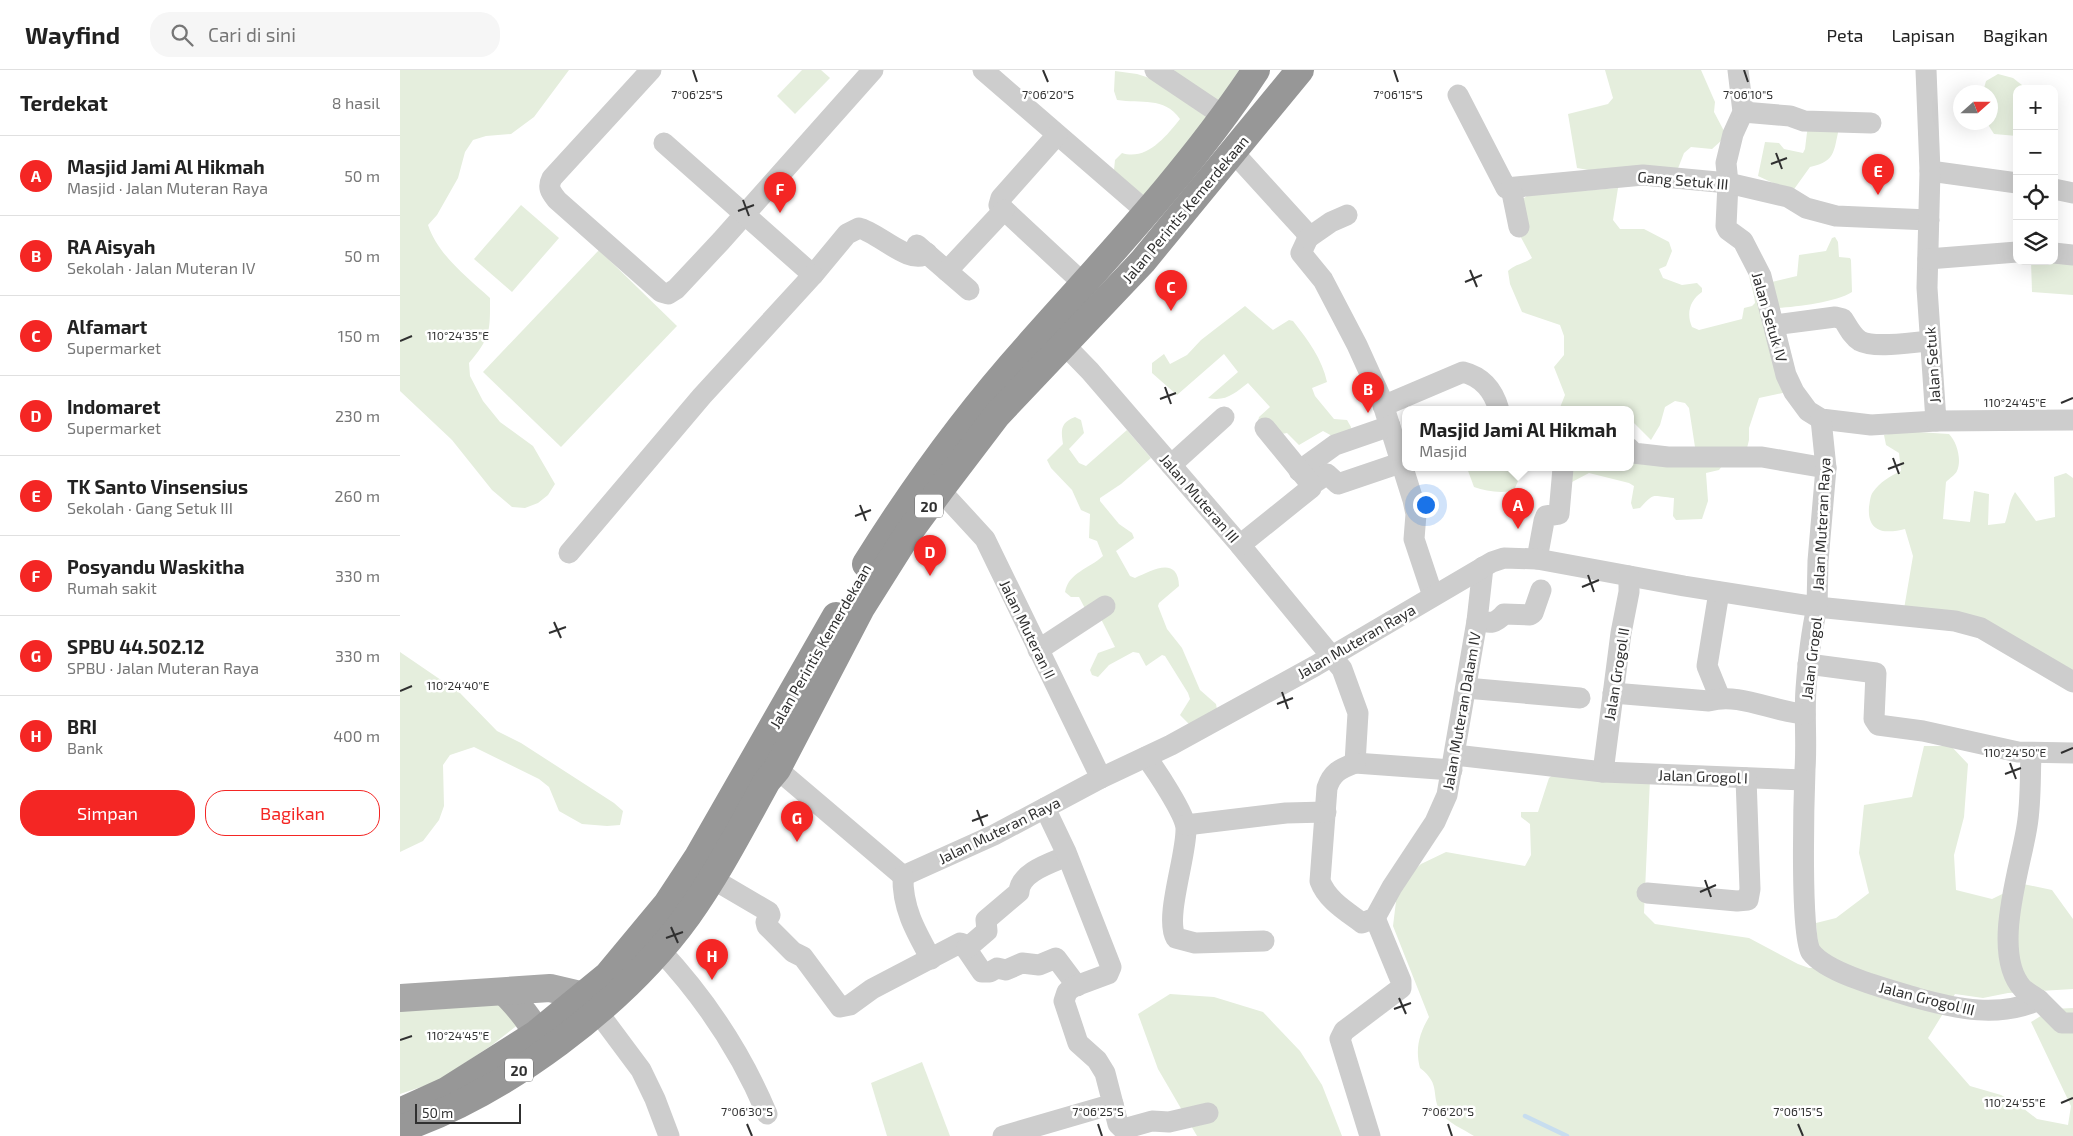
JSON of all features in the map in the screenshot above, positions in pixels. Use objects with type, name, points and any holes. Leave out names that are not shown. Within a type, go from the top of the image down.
[{"type":"highway","name":"Jalan Perintis Kemerdekaan","points":[[616,982],[659,949],[688,915],[712,878],[767,781],[777,769],[860,608],[940,490],[998,415],[1055,335],[1085,285],[1225,117],[1256,70]]},
{"type":"highway","name":"Jalan Perintis Kemerdekaan","points":[[616,982],[698,857],[856,581],[914,491],[986,397],[1055,335],[1143,261],[1234,153],[1300,70]]},
{"type":"highway","name":"20","points":[[400,1129],[437,1116],[493,1086],[528,1063],[616,982]]},
{"type":"highway","name":"20","points":[[400,1112],[446,1091],[536,1034],[590,1004]]},
{"type":"main road","points":[[400,998],[506,993],[550,988],[590,1004]]},
{"type":"main road","points":[[506,993],[527,1017],[536,1034],[538,1047],[528,1063]]},
{"type":"street","points":[[651,70],[552,178],[549,184],[550,191],[557,200],[661,292],[668,294],[684,280],[873,70]]},
{"type":"street","points":[[982,70],[1147,212]]},
{"type":"street","points":[[1155,70],[1225,117]]},
{"type":"street","points":[[1738,70],[1743,112],[1790,116],[1804,121],[1871,123]]},
{"type":"street","name":"Jalan Setuk","points":[[1926,70],[1930,170],[1927,288],[1936,422],[2073,420]]},
{"type":"street","points":[[1458,95],[1503,185],[1511,188],[1519,227]]},
{"type":"street","name":"Jalan Setuk IV","points":[[1743,112],[1733,134],[1726,163],[1728,183],[1726,226],[1728,230],[1743,241],[1758,269],[1786,376],[1794,392],[1808,411],[1821,419]]},
{"type":"street","points":[[1057,135],[1001,198],[999,205],[1085,285]]},
{"type":"street","points":[[664,143],[813,275]]},
{"type":"street","points":[[1234,153],[1275,196],[1308,238]]},
{"type":"street","points":[[1930,170],[2013,182]]},
{"type":"street","name":"Gang Setuk III","points":[[1511,188],[1644,175],[1728,183],[1788,197],[1806,208],[1822,213],[1929,220]]},
{"type":"street","points":[[2058,190],[2073,193]]},
{"type":"street","points":[[947,271],[1004,210]]},
{"type":"street","points":[[1347,215],[1331,222],[1308,238],[1301,253],[1323,280],[1357,345],[1383,406],[1402,469]]},
{"type":"street","points":[[569,554],[702,396],[813,275],[847,234],[859,228],[874,234],[913,257],[921,257],[921,248],[968,290]]},
{"type":"street","points":[[1928,259],[2013,252]]},
{"type":"street","points":[[2058,253],[2073,255]]},
{"type":"street","points":[[1774,325],[1835,317],[1843,319],[1850,332],[1859,340],[1870,344],[1930,341]]},
{"type":"street","name":"Jalan Muteran III","points":[[1055,335],[1240,545],[1342,669],[1356,702],[1358,713],[1355,763]]},
{"type":"street","points":[[1383,406],[1463,372],[1472,374],[1489,388],[1498,406]]},
{"type":"street","points":[[1171,465],[1224,417]]},
{"type":"street","points":[[1821,419],[1871,425],[1936,422]]},
{"type":"street","name":"Jalan Muteran Raya","points":[[903,876],[994,836],[1101,778],[1171,746],[1331,656],[1483,567],[1504,558],[1537,559],[1719,592],[1817,607],[1818,561],[1826,468],[1821,419]]},
{"type":"street","points":[[1305,478],[1335,445],[1390,426]]},
{"type":"street","points":[[1240,545],[1310,490],[1305,478],[1265,428]]},
{"type":"street","points":[[1634,453],[1668,457],[1762,457],[1826,468]]},
{"type":"street","points":[[1305,478],[1327,474],[1338,484],[1400,463]]},
{"type":"street","points":[[1403,471],[1415,507],[1414,539],[1433,596]]},
{"type":"street","points":[[1537,559],[1546,516],[1559,514],[1563,471]]},
{"type":"street","name":"Jalan Muteran II","points":[[940,490],[985,539],[1101,778]]},
{"type":"street","name":"Jalan Muteran Dalam IV","points":[[1372,920],[1442,808],[1453,763],[1466,688],[1477,621],[1483,567]]},
{"type":"street","name":"Jalan Grogol II","points":[[1603,772],[1621,633],[1629,592],[1629,576]]},
{"type":"street","points":[[1477,621],[1498,622],[1504,614],[1530,615],[1533,613],[1541,590]]},
{"type":"street","points":[[1719,592],[1707,666],[1720,698]]},
{"type":"street","points":[[1038,650],[1105,606]]},
{"type":"street","name":"Jalan Grogol","points":[[1810,950],[1805,926],[1805,714],[1808,664],[1817,607],[1969,624],[1981,628],[2073,682]]},
{"type":"street","points":[[1808,664],[1876,673],[1874,719],[1878,725],[1923,731],[1946,738],[2031,754],[2073,753]]},
{"type":"street","points":[[1466,688],[1580,698]]},
{"type":"street","points":[[1613,694],[1709,701],[1720,698],[1736,698],[1789,713],[1805,714]]},
{"type":"street","points":[[2031,754],[2028,823],[2013,883],[2008,928],[2010,956],[2018,981],[2024,989],[2039,1000],[2062,1023],[2073,1023]]},
{"type":"street","points":[[1146,757],[1160,776],[1186,825],[1184,850],[1172,918],[1172,932],[1176,938],[1195,943],[1264,941]]},
{"type":"street","points":[[1355,763],[1338,769],[1330,777],[1327,788],[1320,872],[1323,890],[1335,902],[1362,923],[1372,920],[1401,981],[1401,988],[1344,1031],[1340,1038],[1370,1136]]},
{"type":"street","name":"Jalan Grogol I","points":[[1355,763],[1453,763],[1603,772],[1804,780]]},
{"type":"street","points":[[777,769],[903,876],[904,898],[909,919],[931,959]]},
{"type":"street","points":[[1646,893],[1737,901],[1748,900],[1750,889],[1746,778]]},
{"type":"street","points":[[1045,808],[1067,856],[1111,968],[1108,974],[1078,986],[1067,992],[1064,996],[1078,1043],[1096,1060],[1105,1073],[1118,1124],[1123,1129],[1152,1121],[1169,1122],[1208,1113]]},
{"type":"street","points":[[1186,825],[1286,813],[1326,812]]},
{"type":"street","points":[[966,949],[987,931],[986,920],[1019,892],[1019,886],[1025,878],[1067,856]]},
{"type":"street","points":[[712,878],[769,912],[770,915],[766,922],[767,926],[793,952],[803,957],[840,1007],[850,1005],[872,989],[959,943],[963,944],[979,969],[986,973],[997,968],[1006,970],[1022,963],[1039,964],[1056,958],[1078,986]]},
{"type":"street","points":[[659,949],[684,976],[729,1037],[767,1114]]},
{"type":"street","name":"Jalan Grogol III","points":[[1810,950],[1817,960],[1865,982],[1950,1006],[1981,1012],[2030,1004],[2039,1000]]},
{"type":"street","points":[[590,1004],[641,1070],[655,1099],[669,1136]]},
{"type":"street","points":[[1002,1136],[1113,1104]]},
{"type":"green space","points":[[400,70],[569,70],[534,117],[511,134],[486,136],[473,140],[465,152],[458,178],[437,215],[428,225],[446,256],[490,298],[488,333],[482,347],[469,363],[470,376],[483,401],[500,422],[533,446],[555,484],[548,495],[538,503],[525,508],[512,507],[492,490],[452,440],[400,391]]},
{"type":"green space","points":[[802,70],[821,70],[830,78],[795,114],[777,96]]},
{"type":"green space","points":[[1174,70],[1239,70],[1218,102],[1178,76]]},
{"type":"green space","points":[[1605,70],[1701,70],[1715,102],[1714,112],[1724,131],[1722,140],[1712,149],[1691,147],[1684,153],[1677,171],[1594,171],[1577,168],[1568,114],[1608,104],[1613,98]]},
{"type":"green space","points":[[1115,71],[1137,74],[1159,81],[1214,118],[1147,203],[1114,170],[1115,160],[1122,153],[1139,154],[1155,146],[1180,119],[1167,107],[1159,104],[1117,100],[1114,91]]},
{"type":"green space","points":[[1998,74],[2013,78],[2022,85],[2013,85],[2013,136],[1994,134],[1991,130],[1998,130],[1998,85],[1985,85],[1986,81]]},
{"type":"green space","points":[[1808,124],[1840,125],[1835,147],[1830,157],[1826,161],[1810,167],[1792,192],[1758,176],[1765,142],[1779,143],[1784,149],[1803,153]]},
{"type":"green space","points":[[1618,188],[1613,220],[1620,229],[1644,229],[1669,242],[1672,251],[1666,266],[1659,269],[1663,278],[1682,285],[1697,283],[1702,288],[1702,292],[1692,303],[1689,312],[1692,327],[1699,330],[1742,319],[1744,308],[1755,303],[1749,265],[1787,392],[1759,398],[1749,428],[1746,452],[1695,447],[1689,408],[1685,403],[1675,401],[1665,407],[1660,425],[1651,440],[1634,423],[1634,406],[1561,406],[1565,395],[1554,367],[1564,355],[1564,336],[1560,325],[1522,312],[1510,284],[1508,271],[1532,258],[1517,230],[1518,203],[1528,195]]},
{"type":"green space","points":[[521,205],[559,238],[512,292],[474,259]]},
{"type":"green space","points":[[1835,237],[1838,242],[1839,257],[1850,258],[1851,260],[1852,292],[1837,299],[1777,308],[1768,283],[1797,276],[1799,255],[1826,251],[1832,238]]},
{"type":"green space","points":[[599,250],[677,326],[561,447],[483,372]]},
{"type":"green space","points":[[2073,257],[2073,295],[2032,292],[2031,265],[2058,265],[2058,260]]},
{"type":"green space","points":[[1245,306],[1273,330],[1289,320],[1293,321],[1314,350],[1325,374],[1327,382],[1312,388],[1315,396],[1334,419],[1347,420],[1351,427],[1350,433],[1334,437],[1323,431],[1299,445],[1287,433],[1271,436],[1257,426],[1259,417],[1270,407],[1248,383],[1225,398],[1208,398],[1238,372],[1224,354],[1177,395],[1152,373],[1152,363],[1164,354],[1170,364],[1187,355],[1201,340]]},
{"type":"green space","points":[[1075,417],[1081,420],[1084,433],[1069,449],[1079,463],[1086,466],[1127,430],[1151,458],[1121,484],[1100,498],[1100,501],[1119,524],[1132,533],[1134,538],[1116,551],[1130,576],[1135,578],[1156,569],[1169,568],[1177,576],[1179,586],[1158,606],[1167,629],[1182,648],[1200,690],[1216,704],[1217,709],[1189,724],[1180,715],[1190,699],[1188,693],[1165,656],[1162,655],[1146,666],[1139,653],[1133,652],[1109,665],[1098,677],[1092,675],[1090,670],[1098,653],[1115,647],[1100,617],[1089,616],[1079,597],[1071,597],[1065,592],[1067,585],[1075,575],[1103,556],[1097,541],[1089,538],[1090,514],[1081,510],[1072,490],[1051,468],[1047,460],[1063,444],[1062,431],[1064,424]]},
{"type":"green space","points":[[1902,431],[1949,434],[1954,442],[1958,451],[1959,462],[1956,472],[1946,482],[1943,519],[1970,522],[1974,491],[1989,494],[1988,525],[2005,523],[2011,499],[2015,492],[2036,521],[2055,517],[2054,477],[2066,473],[2073,478],[2073,675],[1904,609],[1913,556],[1905,529],[1879,530],[1871,522],[1869,516],[1871,495],[1885,480],[1901,471],[1899,453],[1886,445],[1884,435]]},
{"type":"green space","points":[[1634,439],[1642,447],[1722,466],[1719,470],[1706,473],[1708,501],[1702,519],[1676,520],[1673,516],[1674,498],[1654,496],[1648,499],[1640,508],[1633,509],[1631,503],[1634,486],[1629,483],[1589,473],[1572,482],[1565,471],[1634,471]]},
{"type":"green space","points":[[1468,471],[1520,471],[1519,479],[1514,490],[1499,492],[1474,487]]},
{"type":"green space","points":[[400,652],[460,693],[497,731],[521,743],[614,803],[623,811],[620,825],[582,824],[559,811],[549,787],[539,779],[474,747],[450,755],[443,765],[444,806],[439,820],[423,841],[400,852]]},
{"type":"green space","points":[[1924,746],[1951,746],[1968,764],[1964,817],[1954,855],[1956,890],[1992,899],[2023,884],[2052,890],[2073,919],[2073,989],[2008,993],[1983,998],[1955,994],[1928,1038],[1970,1086],[2001,1095],[2019,1105],[2037,1119],[2068,1125],[2071,1106],[2031,1022],[2052,1009],[2073,1008],[2073,1136],[1474,1136],[1444,1117],[1438,1107],[1431,1080],[1420,1068],[1419,1042],[1429,1017],[1393,926],[1398,885],[1421,864],[1446,852],[1525,866],[1531,855],[1530,824],[1521,817],[1521,812],[1538,812],[1549,778],[1558,771],[1650,779],[1644,913],[1655,924],[1749,938],[1798,964],[1809,968],[1820,968],[1816,923],[1836,918],[1869,893],[1859,853],[1864,805],[1912,797]]},
{"type":"green space","points":[[1170,994],[1214,997],[1263,1012],[1300,1051],[1322,1085],[1342,1136],[1197,1136],[1158,1069],[1138,1014]]},
{"type":"green space","points":[[400,1005],[506,1005],[519,1024],[492,1045],[436,1082],[400,1094]]},
{"type":"green space","points":[[922,1062],[950,1136],[887,1136],[871,1083]]},
{"type":"waterway","points":[[1525,1116],[1567,1136]]},
{"type":"place","name":"TK Santo Vinsensius","points":[[1878,195]]},
{"type":"place","name":"Posyandu Waskitha","points":[[780,213]]},
{"type":"place","name":"Alfamart","points":[[1171,311]]},
{"type":"place","name":"RA Aisyah","points":[[1368,413]]},
{"type":"place","name":"Masjid Jami Al Hikmah","points":[[1518,529]]},
{"type":"place","name":"Indomaret","points":[[930,576]]},
{"type":"place","name":"SPBU 44.502.12","points":[[797,842]]},
{"type":"place","name":"BRI","points":[[712,980]]}]
